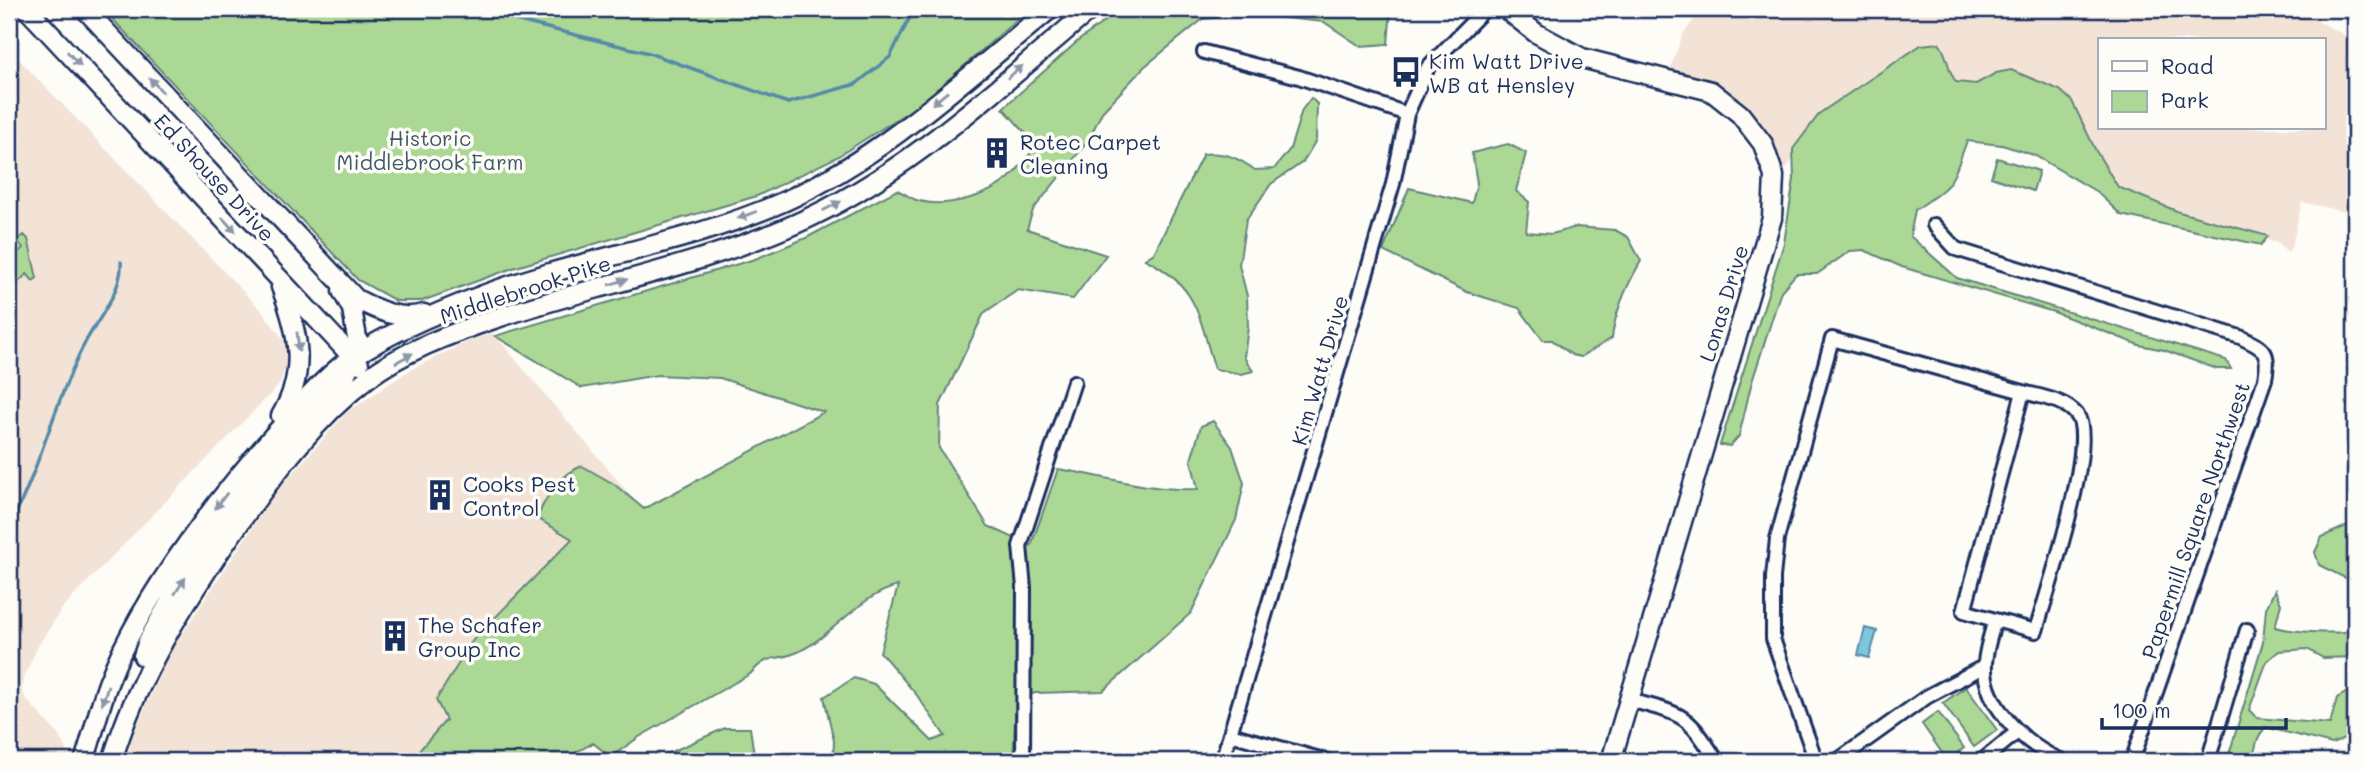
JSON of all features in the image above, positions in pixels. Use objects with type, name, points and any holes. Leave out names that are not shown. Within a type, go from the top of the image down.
[{"type":"main road","name":"Ed Shouse Drive","points":[[27,9],[370,376]]},
{"type":"main road","name":"Ed Shouse Drive","points":[[85,9],[335,279]]},
{"type":"main road","name":"Middlebrook Pike","points":[[84,761],[109,680],[137,624],[188,545],[263,447],[317,388],[352,357],[409,326],[480,296],[728,222],[797,195],[834,176],[908,125],[1050,9]]},
{"type":"main road","name":"Middlebrook Pike","points":[[111,761],[125,716],[158,648],[269,481],[335,407],[370,376],[420,349],[489,320],[736,247],[794,225],[836,204],[932,141],[1091,9]]},
{"type":"main road","name":"Lonas Drive","points":[[1506,9],[1536,33],[1583,58],[1711,91],[1740,114],[1763,144],[1774,176],[1772,218],[1611,761]]},
{"type":"main road","points":[[263,447],[293,396],[299,370],[295,322],[278,277]]},
{"type":"main road","points":[[335,279],[356,299],[382,313],[416,316],[480,296]]},
{"type":"main road","points":[[125,716],[148,641],[179,586],[263,467],[346,374],[358,344],[352,309],[335,279]]},
{"type":"street","name":"Kim Watt Drive","points":[[1222,761],[1393,184],[1407,114],[1428,67],[1485,9]]},
{"type":"street","points":[[1204,52],[1299,77],[1407,114]]},
{"type":"street","name":"Papermill Square Northwest","points":[[1934,225],[1956,249],[2240,337],[2263,348],[2268,360],[2265,379],[2132,761]]},
{"type":"street","points":[[1816,761],[1773,639],[1773,577],[1777,539],[1832,340],[2023,392],[2067,405],[2079,418],[2084,436],[2081,465],[2036,631],[1964,611],[2023,392]]},
{"type":"street","points":[[1023,761],[1024,588],[1020,546],[1074,382]]},
{"type":"street","points":[[1995,620],[1985,666],[1994,699],[2016,733],[2063,761]]},
{"type":"street","points":[[2208,761],[2247,630]]},
{"type":"street","points":[[1837,761],[1928,696],[1985,666]]},
{"type":"street","points":[[1629,701],[1674,712],[1692,723],[1717,761]]},
{"type":"street","points":[[1982,761],[2016,733]]},
{"type":"street","points":[[1230,734],[1326,761]]},
{"type":"shaded area","points":[[1702,9],[2293,9],[2355,40],[2355,214],[2302,202],[2292,246],[2287,253],[2279,243],[2191,224],[2010,141],[1808,140],[1786,168],[1783,187],[1771,144],[1745,103],[1712,83],[1670,69],[1683,34]]},
{"type":"shaded area","points":[[9,49],[262,311],[287,344],[286,364],[280,384],[64,606],[38,646],[24,677],[22,691],[57,733],[66,748],[67,761],[9,761]]},
{"type":"shaded area","points":[[493,333],[658,528],[470,761],[125,761],[134,732],[170,652],[275,493],[347,412],[410,370],[468,341]]},
{"type":"green space","name":"Historic Middlebrook Farm","points":[[103,9],[1029,9],[922,103],[837,157],[757,196],[513,268],[422,301],[396,301],[358,280]]},
{"type":"green space","points":[[1121,9],[1391,9],[1388,44],[1360,46],[1324,22],[1255,15],[1203,19],[1144,67],[1102,112],[1088,141],[1033,210],[1027,229],[1106,255],[1073,299],[1018,290],[984,313],[940,405],[939,448],[988,526],[1031,546],[1058,469],[1146,486],[1198,489],[1191,460],[1201,426],[1213,421],[1232,447],[1244,483],[1236,520],[1191,613],[1103,691],[1035,693],[1016,699],[1013,761],[833,761],[834,741],[824,697],[854,678],[874,684],[932,741],[945,736],[916,694],[880,652],[898,586],[859,606],[811,645],[790,655],[763,662],[750,674],[639,737],[611,757],[593,743],[575,753],[571,761],[410,761],[446,720],[436,700],[473,640],[572,539],[537,518],[549,494],[567,475],[582,466],[614,484],[644,509],[824,412],[720,378],[657,375],[582,388],[495,336],[755,259],[806,238],[897,190],[916,200],[940,203],[978,196],[989,191],[1009,178],[1031,153],[1029,137],[1003,108],[1078,41]]},
{"type":"green space","points":[[1939,43],[1956,82],[1976,84],[1996,73],[2011,70],[2060,90],[2072,101],[2096,151],[2118,187],[2179,212],[2268,236],[2261,245],[2121,215],[2097,192],[2034,155],[2002,145],[1967,141],[1950,182],[1915,210],[1910,236],[1957,278],[2226,360],[2231,369],[2217,369],[2164,350],[2139,345],[2054,312],[1902,267],[1864,250],[1850,251],[1817,274],[1796,274],[1781,291],[1751,385],[1739,436],[1730,446],[1720,445],[1784,243],[1794,179],[1793,149],[1820,113],[1921,45]]},
{"type":"green space","points":[[1311,98],[1317,104],[1316,140],[1303,162],[1271,184],[1246,220],[1239,265],[1247,296],[1248,327],[1244,357],[1253,371],[1241,374],[1215,369],[1200,319],[1187,292],[1163,270],[1145,259],[1154,253],[1203,154],[1230,156],[1255,170],[1274,169],[1290,149],[1302,110]]},
{"type":"green space","points":[[1508,144],[1526,153],[1516,191],[1529,202],[1526,232],[1552,234],[1576,227],[1615,230],[1628,237],[1641,261],[1622,298],[1612,338],[1581,357],[1572,355],[1552,340],[1543,340],[1519,308],[1467,292],[1383,251],[1409,188],[1472,203],[1477,183],[1472,153]]},
{"type":"green space","points":[[1997,158],[2039,171],[2033,191],[1991,177]]},
{"type":"green space","points":[[24,235],[28,239],[37,278],[33,281],[27,274],[9,291],[9,261],[23,248],[17,240]]},
{"type":"green space","points":[[2355,522],[2355,583],[2319,565],[2315,552],[2322,537]]},
{"type":"green space","points":[[2275,590],[2281,604],[2275,627],[2315,632],[2355,630],[2355,657],[2323,658],[2307,649],[2279,651],[2267,661],[2249,710],[2257,718],[2330,724],[2337,698],[2355,688],[2355,728],[2352,736],[2332,744],[2265,727],[2257,741],[2252,761],[2227,761],[2263,642],[2266,608]]},
{"type":"green space","points":[[1966,687],[1997,730],[1974,747],[1943,703]]},
{"type":"green space","points":[[1938,712],[1964,748],[1947,760],[1922,724]]},
{"type":"green space","points":[[725,728],[750,728],[755,761],[651,761]]},
{"type":"water","points":[[1865,628],[1877,631],[1869,658],[1858,655]]},
{"type":"waterway","points":[[470,9],[649,53],[788,103],[856,84],[890,57],[914,9]]},
{"type":"waterway","points":[[9,527],[30,481],[76,362],[115,292],[121,262]]},
{"type":"waterway","points":[[10,277],[16,284]]},
{"type":"place","name":"Kim Watt Drive WB at Hensley","points":[[1406,72]]},
{"type":"place","name":"Rotec Carpet Cleaning","points":[[997,153]]},
{"type":"place","name":"Cooks Pest Control","points":[[440,495]]},
{"type":"place","name":"The Schafer Group Inc","points":[[395,636]]}]
